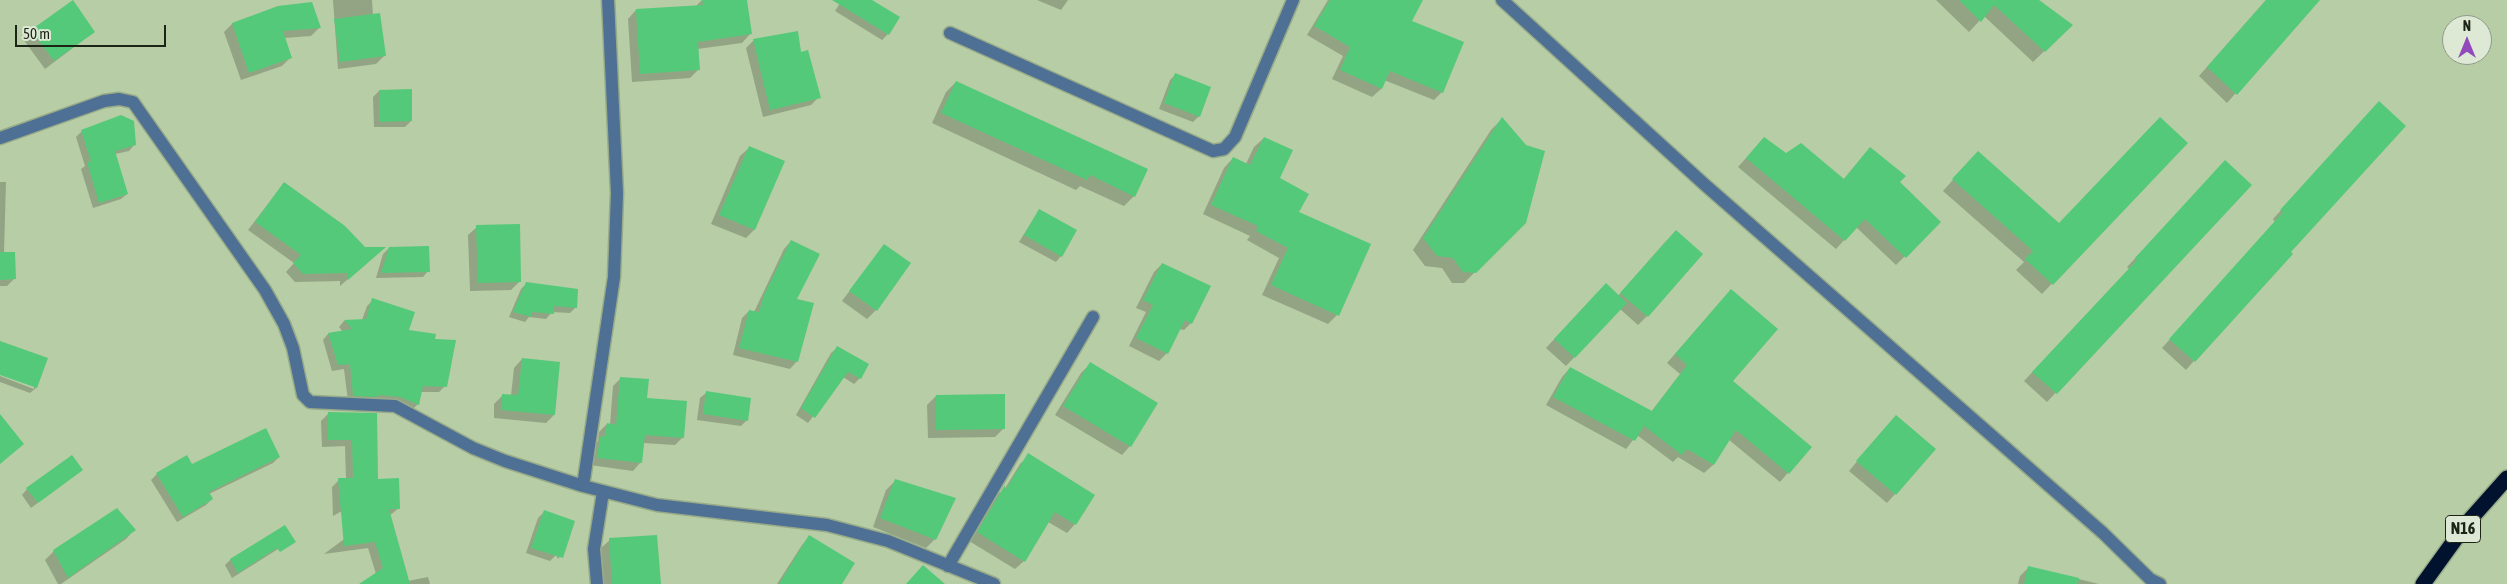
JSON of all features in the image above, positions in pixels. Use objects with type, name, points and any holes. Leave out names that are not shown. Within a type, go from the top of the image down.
[{"type":"highway","name":"N16","points":[[2423,584],[2467,523],[2507,478]]},
{"type":"street","points":[[583,486],[614,277],[617,193],[608,0]]},
{"type":"street","points":[[950,33],[1213,151],[1224,149],[1235,137],[1293,0]]},
{"type":"street","points":[[1502,0],[1704,184],[2103,533],[2150,579],[2160,584]]},
{"type":"street","points":[[0,138],[104,101],[119,99],[133,102],[265,290],[284,324],[305,399],[318,403],[362,404],[400,408],[473,448],[505,461],[603,492],[657,505],[827,525],[888,541],[994,584]]},
{"type":"street","points":[[948,566],[1093,317]]},
{"type":"street","points":[[597,584],[594,548],[603,492]]},
{"type":"building","points":[[73,0],[95,32],[54,61],[31,30]]},
{"type":"building","points":[[702,0],[747,0],[752,34],[698,42],[700,70],[640,74],[636,9],[703,5]]},
{"type":"building","points":[[832,0],[872,0],[900,17],[889,35]]},
{"type":"building","points":[[1330,0],[1423,0],[1412,21],[1464,42],[1443,93],[1390,71],[1382,89],[1340,70],[1350,47],[1314,26]]},
{"type":"building","points":[[1959,0],[2039,0],[2073,25],[2045,52],[1994,5],[1981,22]]},
{"type":"building","points":[[2266,0],[2320,0],[2237,95],[2207,67]]},
{"type":"building","points":[[312,2],[321,28],[283,31],[292,58],[249,73],[232,23],[278,6]]},
{"type":"building","points":[[380,13],[386,56],[340,62],[334,19]]},
{"type":"building","points":[[798,31],[801,52],[808,50],[821,98],[770,110],[753,39]]},
{"type":"building","points":[[1175,73],[1211,87],[1200,117],[1164,103]]},
{"type":"building","points":[[956,81],[1148,169],[1135,197],[1090,175],[1087,180],[941,113]]},
{"type":"building","points":[[412,89],[412,121],[379,122],[379,90]]},
{"type":"building","points":[[2379,101],[2406,126],[2291,252],[2293,254],[2195,362],[2169,339],[2283,212],[2280,210]]},
{"type":"building","points":[[121,115],[134,121],[136,145],[115,151],[128,194],[99,203],[87,162],[91,161],[81,130]]},
{"type":"building","points":[[1502,117],[1526,145],[1545,151],[1526,223],[1476,273],[1463,272],[1453,258],[1437,256],[1423,238]]},
{"type":"building","points":[[2160,117],[2188,143],[2053,285],[2025,259],[2033,251],[1952,179],[1978,151],[2059,223]]},
{"type":"building","points":[[1264,137],[1293,150],[1280,178],[1309,194],[1299,212],[1371,244],[1339,316],[1271,285],[1288,248],[1256,231],[1258,226],[1211,205],[1233,157],[1250,165]]},
{"type":"building","points":[[1764,137],[1786,153],[1801,143],[1844,179],[1870,147],[1906,176],[1900,182],[1941,222],[1906,258],[1865,219],[1845,241],[1746,158]]},
{"type":"building","points":[[749,146],[785,161],[755,230],[719,215]]},
{"type":"building","points":[[2225,160],[2252,185],[2057,394],[2032,372],[2137,260],[2135,258]]},
{"type":"building","points":[[284,182],[345,226],[365,247],[386,247],[348,280],[348,273],[303,274],[293,263],[301,255],[255,222]]},
{"type":"building","points":[[1039,209],[1077,230],[1062,257],[1024,235]]},
{"type":"building","points":[[520,224],[521,282],[478,283],[476,225]]},
{"type":"building","points":[[1676,230],[1703,254],[1648,317],[1620,293]]},
{"type":"building","points":[[791,240],[820,254],[797,299],[814,303],[798,362],[739,348],[749,310],[759,312],[764,295]]},
{"type":"building","points":[[884,244],[911,263],[877,311],[849,291]]},
{"type":"building","points":[[429,246],[430,272],[381,273],[389,247]]},
{"type":"building","points":[[0,252],[15,252],[16,279],[0,280]]},
{"type":"building","points":[[1162,263],[1211,286],[1192,324],[1185,320],[1168,354],[1136,338],[1153,305],[1143,300]]},
{"type":"building","points":[[526,282],[578,289],[577,308],[554,306],[554,314],[532,312],[532,317],[513,312]]},
{"type":"building","points":[[1606,283],[1627,303],[1575,358],[1554,339]]},
{"type":"building","points":[[1731,289],[1778,329],[1733,381],[1812,447],[1789,474],[1736,430],[1714,465],[1687,449],[1682,455],[1644,426],[1635,441],[1553,397],[1570,367],[1652,411],[1687,365],[1675,354]]},
{"type":"building","points":[[372,298],[415,312],[409,330],[436,334],[435,339],[456,340],[447,387],[423,386],[419,405],[400,397],[377,395],[377,397],[353,396],[350,364],[338,365],[328,333],[352,329],[344,320],[366,319]]},
{"type":"building","points":[[0,341],[48,358],[37,388],[0,375]]},
{"type":"building","points":[[837,346],[869,364],[861,379],[848,372],[815,418],[801,408]]},
{"type":"building","points":[[522,358],[560,362],[555,415],[501,410],[502,394],[518,395]]},
{"type":"building","points":[[1090,362],[1158,403],[1131,447],[1063,406]]},
{"type":"building","points":[[620,377],[649,379],[647,398],[687,401],[684,438],[645,435],[642,463],[597,458],[600,437],[605,436],[607,423],[616,425]]},
{"type":"building","points":[[706,391],[751,398],[748,421],[703,414]]},
{"type":"building","points":[[1005,394],[1005,429],[936,430],[936,395]]},
{"type":"building","points":[[328,412],[377,413],[378,479],[399,478],[400,509],[389,509],[410,584],[359,584],[383,568],[375,542],[344,546],[338,478],[353,478],[352,440],[328,440]]},
{"type":"building","points":[[0,414],[24,444],[0,464]]},
{"type":"building","points":[[1896,415],[1936,449],[1896,495],[1856,461]]},
{"type":"building","points":[[266,428],[280,457],[209,492],[213,499],[183,517],[156,473],[187,455],[192,464]]},
{"type":"building","points":[[1028,453],[1095,495],[1076,525],[1055,512],[1025,562],[977,532],[1005,485],[1005,491]]},
{"type":"building","points":[[72,455],[83,470],[38,503],[26,488]]},
{"type":"building","points":[[895,479],[956,498],[936,540],[880,518]]},
{"type":"building","points":[[117,508],[136,530],[68,578],[53,550]]},
{"type":"building","points":[[544,510],[575,521],[563,558],[531,548]]},
{"type":"building","points":[[285,525],[296,542],[280,552],[277,548],[238,573],[230,559]]},
{"type":"building","points":[[657,535],[661,584],[612,584],[609,538]]},
{"type":"building","points":[[809,535],[855,563],[842,584],[779,584]]},
{"type":"building","points":[[923,565],[945,584],[906,584]]},
{"type":"building","points":[[2028,566],[2079,578],[2078,584],[2024,584]]}]
